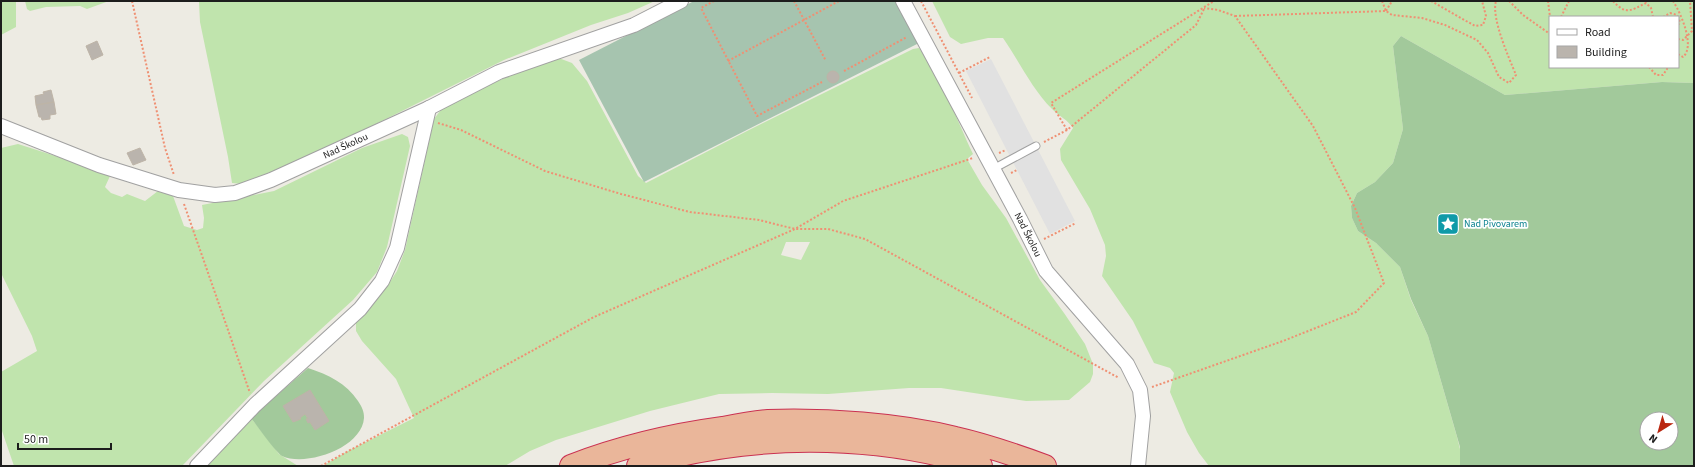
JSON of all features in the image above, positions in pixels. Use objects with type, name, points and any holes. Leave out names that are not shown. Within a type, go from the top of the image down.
[{"type":"highway","points":[[571,466],[641,443],[698,431],[775,421],[826,422],[897,428],[954,437],[995,448],[1045,466]]},
{"type":"highway","points":[[638,466],[711,449],[793,440],[893,447],[959,459],[981,466]]},
{"type":"street","name":"Nad Školou","points":[[1,126],[99,165],[179,190],[215,195],[235,193],[271,180],[428,113],[499,72],[634,25],[681,1]]},
{"type":"street","name":"Nad Školou","points":[[903,1],[999,166],[1046,271],[1127,364],[1140,390],[1143,416],[1139,464]]},
{"type":"street","points":[[197,466],[255,405],[360,309],[382,281],[397,248],[428,113]]},
{"type":"lane","points":[[999,166],[1036,146]]},
{"type":"path","points":[[132,1],[165,148],[255,405]]},
{"type":"path","points":[[714,1],[701,8],[757,116],[822,82]]},
{"type":"path","points":[[794,1],[826,62]]},
{"type":"path","points":[[728,61],[839,1]]},
{"type":"path","points":[[920,1],[972,100]]},
{"type":"path","points":[[1067,130],[1051,103],[1214,1]]},
{"type":"path","points":[[1382,1],[1386,11],[1392,15],[1422,18],[1445,25],[1477,40],[1488,53],[1499,77],[1509,83],[1516,75],[1505,48],[1494,8],[1496,1]]},
{"type":"path","points":[[1386,11],[1392,1]]},
{"type":"path","points":[[1431,1],[1475,26],[1483,25],[1486,16],[1482,1]]},
{"type":"path","points":[[1509,1],[1523,15],[1549,33]]},
{"type":"path","points":[[1548,1],[1550,16]]},
{"type":"path","points":[[1562,16],[1569,1]]},
{"type":"path","points":[[1613,1],[1620,9],[1630,11],[1646,3],[1651,8],[1653,16]]},
{"type":"path","points":[[1673,1],[1692,32]]},
{"type":"path","points":[[1690,1],[1692,37]]},
{"type":"path","points":[[1204,8],[1218,10],[1235,16],[1386,11]]},
{"type":"path","points":[[1036,146],[1067,130],[1196,26],[1204,8]]},
{"type":"path","points":[[1665,16],[1670,13],[1678,16]]},
{"type":"path","points":[[428,113],[545,171],[622,194],[690,212],[759,220],[795,229],[828,229],[864,239],[1140,390],[1254,351],[1356,312],[1384,283],[1355,208],[1313,126],[1235,16]]},
{"type":"path","points":[[844,71],[907,38],[904,32]]},
{"type":"path","points":[[1679,39],[1683,40],[1692,32]]},
{"type":"path","points":[[1679,54],[1683,56],[1689,54]]},
{"type":"path","points":[[959,73],[990,57]]},
{"type":"path","points":[[1650,68],[1656,75],[1663,75],[1667,68]]},
{"type":"path","points":[[321,466],[594,317],[795,229],[843,201],[990,150],[999,153],[1006,150]]},
{"type":"path","points":[[999,153],[999,166],[1010,174],[1016,170]]},
{"type":"path","points":[[1044,239],[1076,223]]},
{"type":"path","points":[[1041,233],[1047,245]]},
{"type":"green space","points":[[1,1],[16,2],[16,27],[1,35]]},
{"type":"green space","points":[[25,1],[109,1],[87,9],[80,6],[46,7],[30,11],[27,9]]},
{"type":"green space","points":[[655,1],[628,13],[591,25],[504,60],[328,148],[243,184],[232,183],[200,22],[199,2]]},
{"type":"green space","points":[[694,1],[898,1],[919,43],[644,182],[579,60]]},
{"type":"green space","points":[[932,1],[1694,1],[1694,83],[1662,82],[1505,95],[1401,36],[1393,46],[1403,129],[1393,163],[1375,182],[1357,193],[1351,206],[1352,218],[1358,231],[1376,243],[1400,267],[1411,300],[1428,336],[1460,449],[1460,466],[1209,466],[1199,453],[1187,432],[1170,392],[1174,373],[1170,368],[1154,363],[1133,321],[1102,276],[1106,256],[1105,245],[1090,209],[1061,160],[1060,149],[1073,128],[1052,109],[1038,93],[1003,38],[988,38],[961,44],[950,37]]},
{"type":"green space","points":[[1401,36],[1505,95],[1662,82],[1694,83],[1694,466],[1460,466],[1460,447],[1428,336],[1411,299],[1400,267],[1376,243],[1358,231],[1352,218],[1351,206],[1357,193],[1375,182],[1393,163],[1403,129],[1393,46]]},
{"type":"green space","points":[[919,48],[928,60],[942,86],[973,154],[967,159],[982,185],[1006,218],[1040,280],[1085,344],[1093,364],[1093,374],[1090,382],[1069,400],[1026,401],[941,388],[909,388],[828,394],[719,394],[650,411],[556,440],[530,451],[505,466],[323,466],[346,452],[414,418],[396,379],[362,341],[356,331],[356,321],[388,285],[397,271],[405,250],[434,119],[443,107],[483,87],[556,57],[572,63],[587,81],[638,176],[646,183],[913,49]],"holes":[[[786,242],[810,242],[801,260],[781,255]]]},
{"type":"green space","points":[[402,134],[408,137],[410,146],[387,247],[377,272],[353,300],[264,381],[182,466],[14,466],[1,428],[1,372],[37,351],[32,336],[1,273],[1,148],[18,144],[65,159],[110,176],[105,187],[111,193],[122,197],[127,194],[145,201],[158,191],[173,196],[184,226],[197,230],[203,228],[204,218],[202,205],[274,191],[362,148]]},
{"type":"green space","points":[[308,368],[336,380],[348,389],[361,405],[364,418],[361,429],[354,438],[344,446],[318,457],[292,459],[282,456],[279,453],[251,418]]},
{"type":"green space","points":[[251,418],[279,454],[298,466],[203,466]]},
{"type":"shaded area","points":[[991,59],[1075,221],[1050,234],[966,71]]},
{"type":"building","points":[[97,41],[103,55],[92,60],[86,46]]},
{"type":"building","points":[[831,71],[835,71],[839,77],[835,83],[831,83],[827,79],[827,75]]},
{"type":"building","points":[[51,90],[54,102],[36,105],[35,96],[44,94],[43,92]]},
{"type":"building","points":[[54,102],[56,114],[50,115],[50,119],[42,120],[41,117],[39,117],[36,105]]},
{"type":"building","points":[[140,148],[146,160],[133,165],[127,153]]},
{"type":"building","points":[[310,390],[329,421],[315,430],[310,422],[308,423],[306,419],[308,419],[305,414],[300,418],[301,419],[293,422],[283,406]]},
{"type":"place","name":"Nad Pivovarem","points":[[1448,224]]}]
